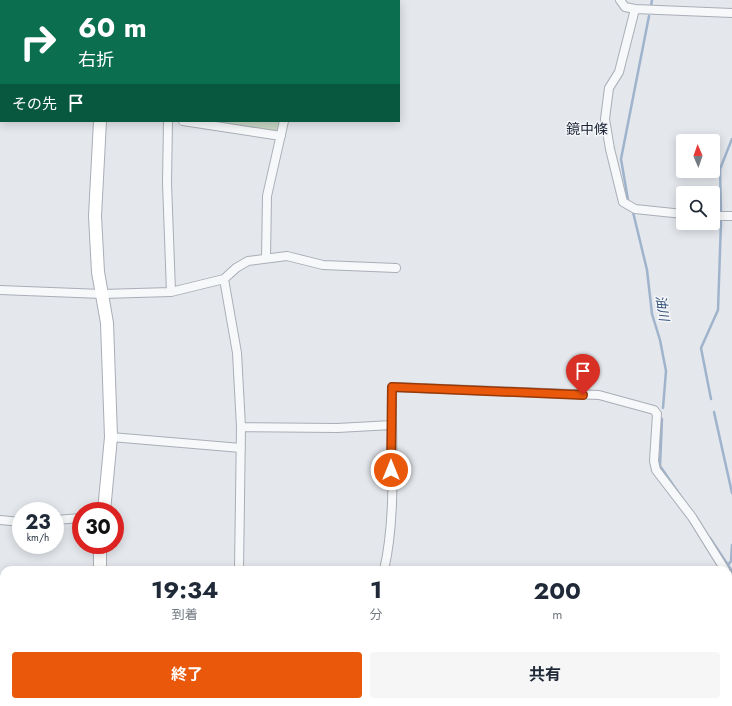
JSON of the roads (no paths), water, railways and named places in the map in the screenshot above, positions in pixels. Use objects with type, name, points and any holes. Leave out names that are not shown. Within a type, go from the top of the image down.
[{"type":"street","points":[[620,0],[625,7],[635,9],[732,13]]},
{"type":"street","points":[[635,9],[619,72],[609,88],[605,119],[623,202],[635,209],[676,213]]},
{"type":"street","points":[[100,122],[95,216],[98,272],[107,323],[111,437],[105,502]]},
{"type":"street","points":[[168,122],[167,183],[171,292]]},
{"type":"street","points":[[190,122],[281,136]]},
{"type":"street","points":[[266,258],[268,196],[284,122]]},
{"type":"street","points":[[720,216],[732,216]]},
{"type":"street","points":[[0,290],[102,294],[171,292],[224,279],[236,268],[248,261],[287,256],[323,265],[396,268]]},
{"type":"street","points":[[224,279],[237,353],[241,427],[239,566]]},
{"type":"street","points":[[385,566],[388,553],[391,501],[392,387],[599,395],[654,410],[657,414],[654,461],[656,470],[692,517],[723,566]]},
{"type":"street","points":[[241,427],[337,428],[392,425]]},
{"type":"street","points":[[111,437],[241,448]]},
{"type":"street","points":[[0,520],[12,521]]},
{"type":"street","points":[[100,554],[100,566]]},
{"type":"waterway","name":"油川","points":[[651,6],[652,0]]},
{"type":"waterway","name":"油川","points":[[628,200],[621,159],[649,16]]},
{"type":"waterway","points":[[721,212],[720,169],[732,139]]},
{"type":"waterway","name":"油川","points":[[633,212],[647,270],[652,314],[660,340],[666,371],[663,408]]},
{"type":"waterway","points":[[711,399],[701,348],[718,310],[721,222]]},
{"type":"waterway","points":[[714,412],[732,493]]},
{"type":"waterway","name":"油川","points":[[662,419],[660,466],[682,498]]},
{"type":"waterway","name":"油川","points":[[710,538],[729,566]]},
{"type":"waterway","points":[[728,565],[731,561],[732,545]]},
{"type":"district","name":"鏡中條","points":[[587,129]]}]
